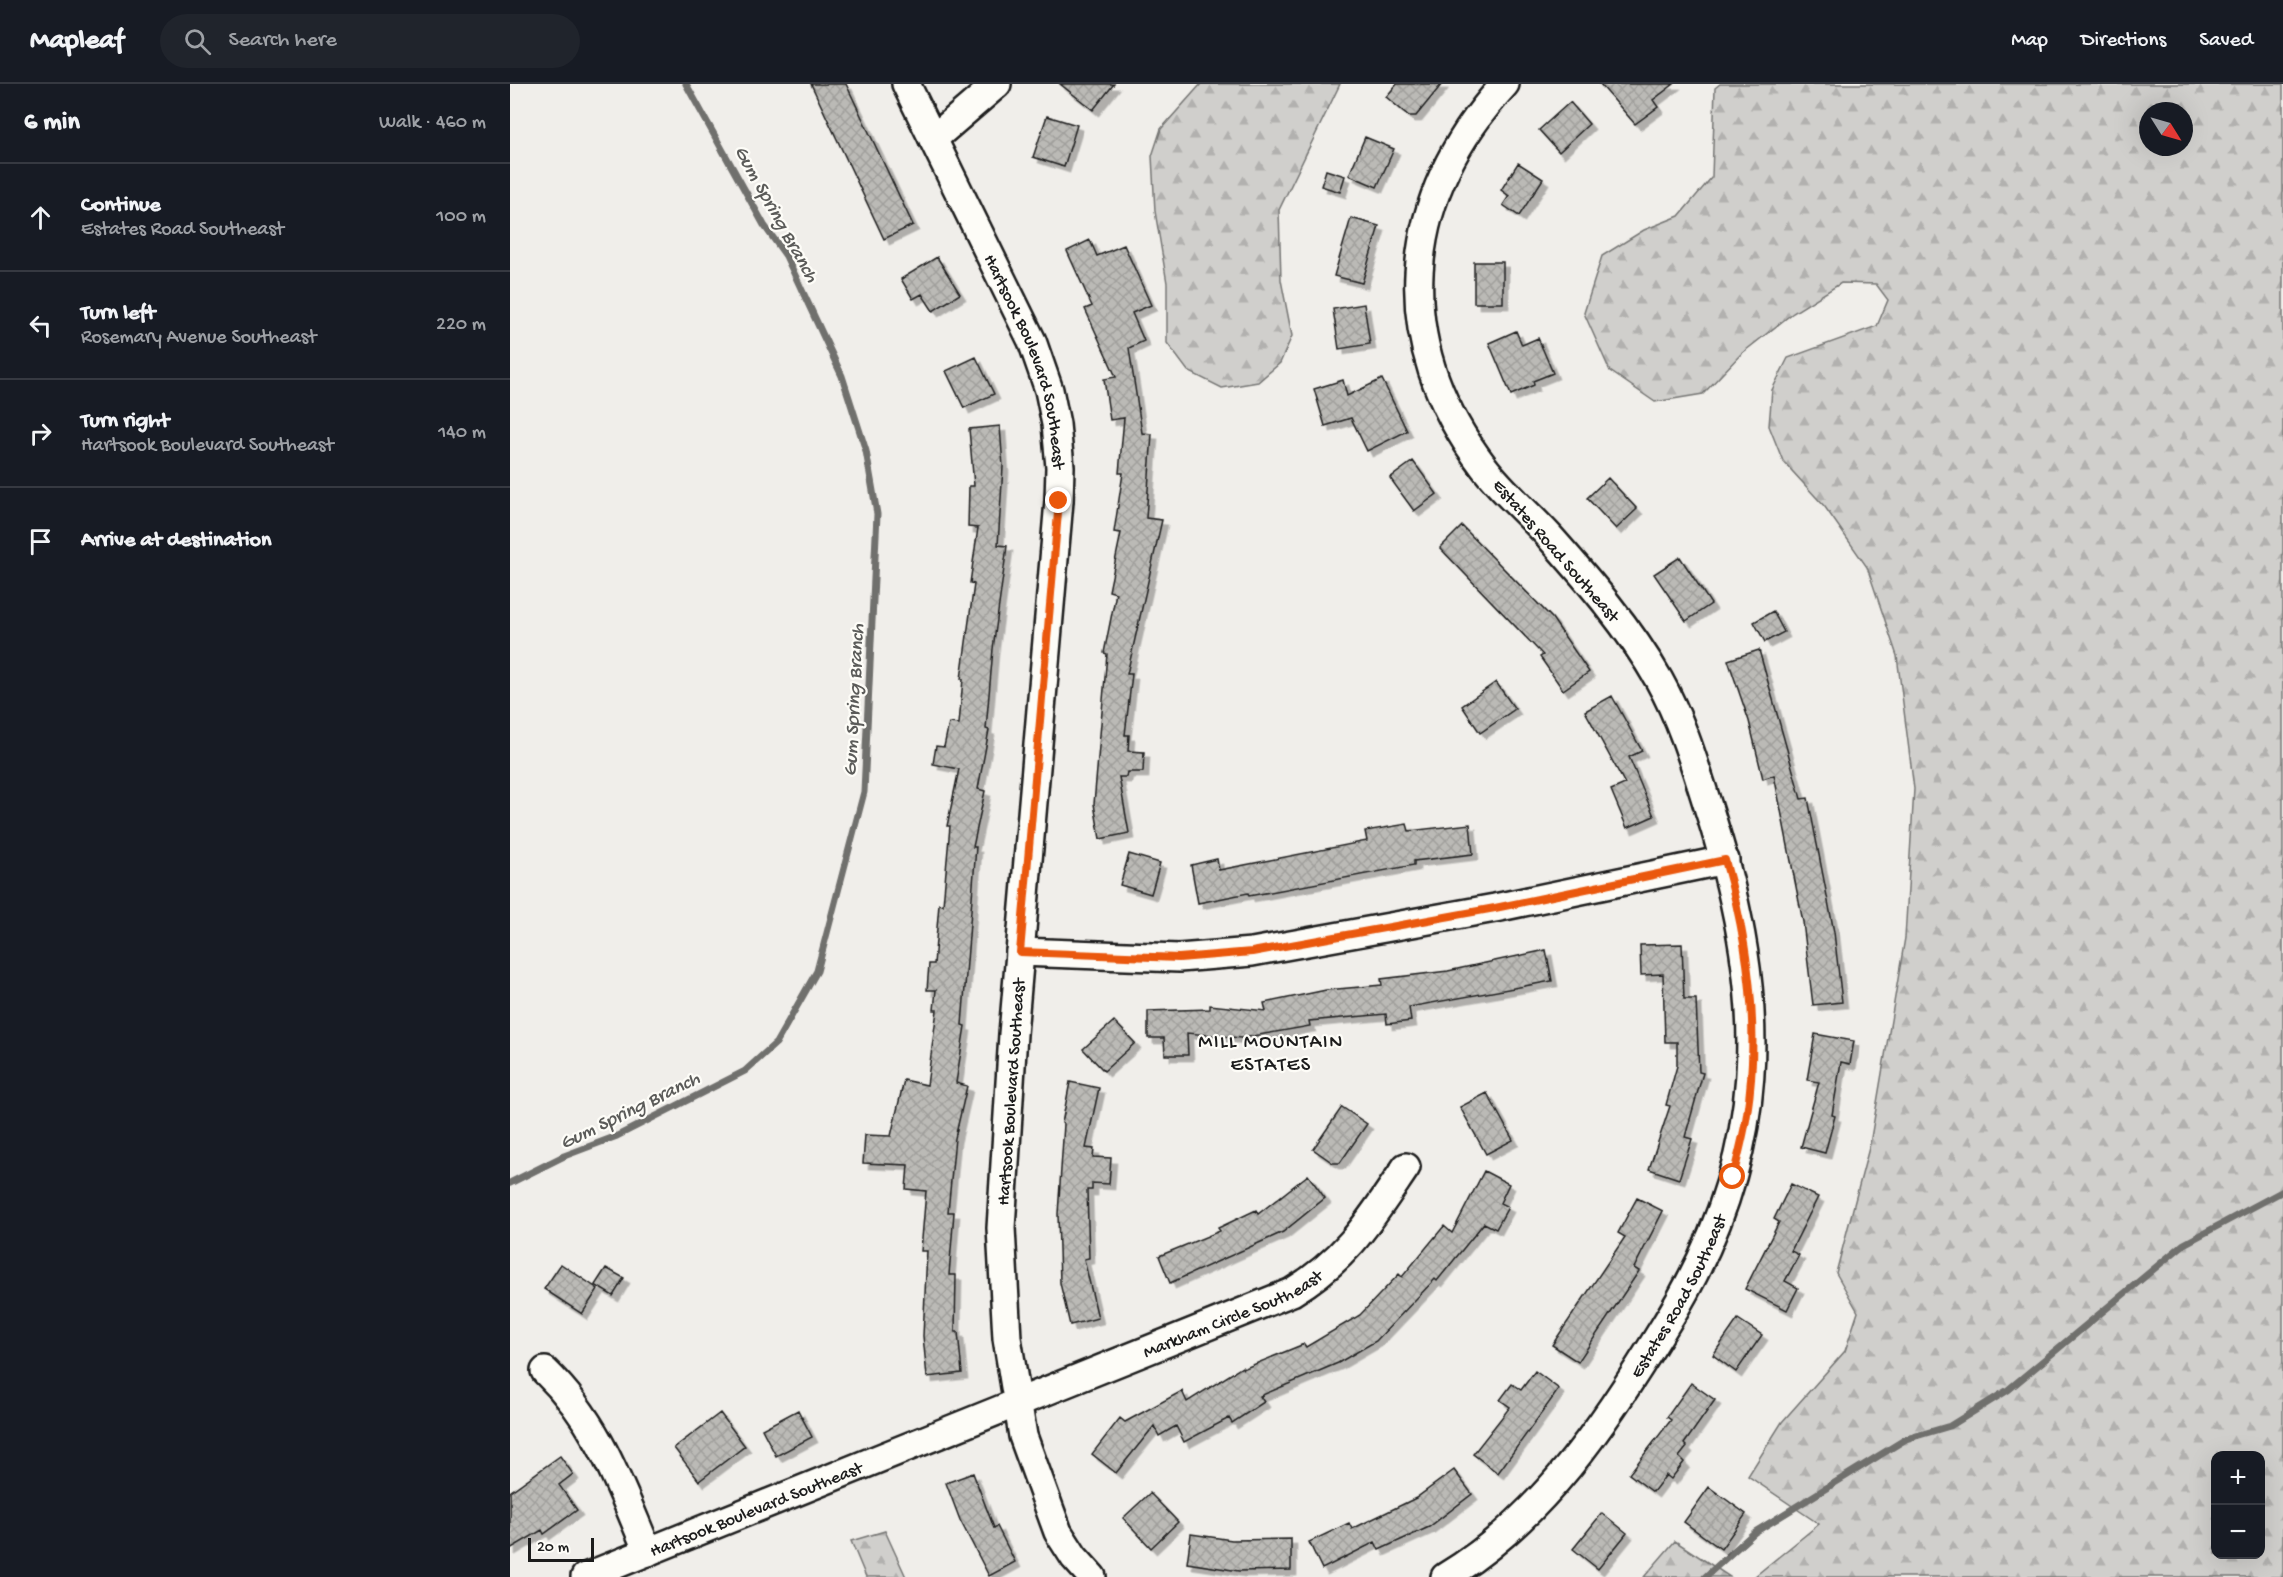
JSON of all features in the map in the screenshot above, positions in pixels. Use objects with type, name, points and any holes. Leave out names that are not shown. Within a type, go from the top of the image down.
[{"type":"street","name":"Hartsook Boulevard Southeast","points":[[585,1577],[1017,1403],[1007,1338],[1001,1228],[1020,952],[1060,467],[1056,424],[1032,341],[906,84]]},
{"type":"street","points":[[933,139],[997,84]]},
{"type":"street","name":"Estates Road Southeast","points":[[1445,1577],[1474,1560],[1509,1532],[1540,1501],[1592,1436],[1684,1295],[1712,1237],[1733,1177],[1748,1114],[1752,1059],[1747,959],[1725,860],[1684,729],[1658,679],[1628,631],[1593,587],[1487,471],[1455,422],[1431,367],[1424,337],[1418,274],[1418,258],[1429,211],[1440,181],[1462,138],[1485,105],[1505,84]]},
{"type":"street","points":[[1020,952],[1179,958],[1252,952],[1506,905],[1725,860]]},
{"type":"street","name":"Markham Circle Southeast","points":[[1017,1403],[1292,1292],[1335,1262],[1358,1238],[1406,1167]]},
{"type":"street","points":[[545,1371],[584,1414],[603,1445],[648,1552]]},
{"type":"street","points":[[1017,1403],[1023,1436],[1058,1532],[1074,1557],[1092,1577]]},
{"type":"green space","points":[[1201,84],[1340,84],[1279,210],[1281,280],[1292,336],[1280,363],[1258,382],[1222,388],[1188,371],[1167,343],[1167,283],[1155,211],[1152,156],[1161,129]]},
{"type":"green space","points":[[1720,84],[2283,84],[2283,1577],[1754,1577],[1819,1524],[1748,1476],[1782,1422],[1845,1351],[1858,1312],[1836,1273],[1870,1144],[1905,938],[1914,789],[1897,656],[1867,567],[1825,507],[1783,461],[1769,426],[1772,390],[1788,358],[1877,326],[1888,300],[1876,284],[1841,283],[1793,313],[1741,354],[1703,394],[1655,402],[1610,371],[1584,313],[1602,256],[1644,230],[1679,216],[1712,177],[1715,88]]},
{"type":"green space","points":[[885,1531],[906,1577],[866,1577],[851,1541]]},
{"type":"green space","points":[[1675,1541],[1730,1577],[1644,1577]]},
{"type":"building","points":[[811,84],[846,84],[913,225],[884,239]]},
{"type":"building","points":[[1060,84],[1114,84],[1093,110]]},
{"type":"building","points":[[1397,84],[1442,84],[1416,116],[1409,116],[1386,97]]},
{"type":"building","points":[[1600,84],[1674,84],[1653,100],[1658,107],[1635,124]]},
{"type":"building","points":[[1570,102],[1589,124],[1559,152],[1539,130]]},
{"type":"building","points":[[1047,116],[1077,125],[1064,167],[1033,157]]},
{"type":"building","points":[[1365,137],[1394,149],[1377,187],[1349,175]]},
{"type":"building","points":[[1518,163],[1543,179],[1519,216],[1503,205],[1509,196],[1501,190]]},
{"type":"building","points":[[1326,170],[1345,176],[1340,192],[1321,186]]},
{"type":"building","points":[[1351,218],[1379,226],[1362,283],[1334,276]]},
{"type":"building","points":[[1090,240],[1097,256],[1124,245],[1151,305],[1132,313],[1144,341],[1129,348],[1142,433],[1152,434],[1146,518],[1162,520],[1127,674],[1132,674],[1125,735],[1129,735],[1128,751],[1144,752],[1143,772],[1127,772],[1126,777],[1119,777],[1129,833],[1100,839],[1094,804],[1107,654],[1104,653],[1116,593],[1109,591],[1121,533],[1114,532],[1123,473],[1119,473],[1124,418],[1110,420],[1104,379],[1116,377],[1085,309],[1092,306],[1067,251]]},
{"type":"building","points":[[937,257],[960,294],[933,311],[922,294],[913,299],[901,279]]},
{"type":"building","points":[[1474,262],[1503,262],[1503,303],[1474,303]]},
{"type":"building","points":[[1364,304],[1370,344],[1339,349],[1333,309]]},
{"type":"building","points":[[1516,331],[1522,345],[1538,338],[1553,373],[1533,381],[1534,385],[1511,395],[1489,343]]},
{"type":"building","points":[[976,357],[994,394],[964,408],[946,371]]},
{"type":"building","points":[[1382,379],[1407,431],[1367,451],[1351,418],[1325,426],[1314,389],[1343,380],[1347,396]]},
{"type":"building","points":[[1000,426],[1003,467],[998,545],[1007,546],[993,649],[986,729],[989,730],[978,789],[985,791],[973,847],[976,847],[962,1025],[965,1026],[956,1083],[967,1086],[955,1138],[948,1212],[954,1212],[949,1275],[956,1275],[955,1332],[958,1332],[962,1373],[927,1377],[923,1336],[927,1251],[921,1251],[926,1191],[906,1189],[908,1165],[863,1163],[865,1135],[891,1136],[904,1080],[927,1085],[937,1010],[934,1010],[936,990],[927,990],[929,964],[934,964],[939,904],[943,905],[950,826],[947,826],[959,769],[933,764],[936,746],[944,747],[949,723],[959,724],[963,679],[961,679],[974,584],[970,583],[978,528],[968,527],[969,486],[974,486],[969,429]]},
{"type":"building","points":[[1413,461],[1437,494],[1414,511],[1390,478]]},
{"type":"building","points":[[1608,478],[1637,509],[1616,529],[1587,498]]},
{"type":"building","points":[[1462,526],[1552,618],[1589,672],[1563,690],[1540,657],[1543,655],[1440,548]]},
{"type":"building","points":[[1680,557],[1711,604],[1686,621],[1654,574]]},
{"type":"building","points":[[1773,611],[1784,632],[1765,642],[1754,622]]},
{"type":"building","points":[[1759,650],[1801,799],[1808,798],[1834,932],[1842,1002],[1813,1005],[1803,922],[1774,775],[1763,779],[1749,721],[1728,660]]},
{"type":"building","points":[[1496,682],[1515,709],[1480,733],[1462,706]]},
{"type":"building","points":[[1612,696],[1642,751],[1629,757],[1654,816],[1627,828],[1611,790],[1625,784],[1585,711]]},
{"type":"building","points":[[1407,824],[1409,831],[1470,824],[1473,854],[1414,861],[1414,865],[1249,896],[1248,893],[1198,903],[1191,865],[1217,859],[1219,870],[1367,841],[1365,831]]},
{"type":"building","points":[[1129,854],[1160,863],[1151,894],[1120,885]]},
{"type":"building","points":[[1682,944],[1684,999],[1696,999],[1699,1072],[1703,1073],[1685,1137],[1692,1139],[1679,1179],[1649,1169],[1670,1106],[1666,1105],[1677,1066],[1677,1042],[1665,1042],[1663,974],[1641,975],[1640,945]]},
{"type":"building","points":[[1546,950],[1552,981],[1409,1007],[1411,1021],[1387,1024],[1386,1014],[1309,1021],[1310,1026],[1241,1038],[1187,1033],[1188,1055],[1165,1055],[1164,1038],[1148,1038],[1148,1011],[1210,1009],[1210,1005],[1266,1011],[1264,1003],[1326,990],[1382,985],[1381,979],[1448,971]]},
{"type":"building","points":[[1114,1021],[1135,1043],[1104,1071],[1083,1049]]},
{"type":"building","points":[[1815,1034],[1854,1041],[1850,1064],[1841,1062],[1832,1115],[1835,1116],[1825,1153],[1801,1147],[1819,1082],[1807,1080]]},
{"type":"building","points":[[1070,1082],[1099,1088],[1086,1148],[1094,1149],[1093,1157],[1111,1158],[1109,1184],[1092,1183],[1092,1190],[1087,1190],[1089,1258],[1084,1259],[1098,1318],[1070,1325],[1060,1283],[1058,1214],[1064,1124],[1062,1123]]},
{"type":"building","points":[[1487,1093],[1513,1140],[1486,1154],[1460,1107]]},
{"type":"building","points":[[1342,1107],[1367,1124],[1340,1163],[1333,1163],[1313,1149]]},
{"type":"building","points":[[1484,1171],[1509,1184],[1500,1203],[1508,1207],[1496,1229],[1484,1223],[1437,1281],[1435,1279],[1376,1341],[1338,1363],[1260,1396],[1264,1402],[1232,1423],[1229,1418],[1184,1442],[1176,1426],[1159,1436],[1154,1426],[1116,1473],[1092,1454],[1120,1418],[1125,1422],[1182,1391],[1187,1402],[1242,1367],[1243,1369],[1304,1344],[1306,1347],[1360,1315],[1399,1274],[1402,1277],[1444,1226],[1452,1233]]},
{"type":"building","points":[[1308,1175],[1325,1198],[1283,1232],[1170,1283],[1159,1256],[1220,1231],[1218,1228],[1256,1210],[1258,1214]]},
{"type":"building","points":[[1791,1184],[1818,1197],[1791,1251],[1799,1255],[1785,1281],[1798,1288],[1787,1310],[1745,1289],[1779,1222],[1774,1219]]},
{"type":"building","points":[[1637,1198],[1663,1211],[1634,1268],[1639,1271],[1578,1362],[1552,1345],[1625,1237],[1618,1233]]},
{"type":"building","points":[[561,1264],[598,1289],[582,1314],[544,1289]]},
{"type":"building","points":[[606,1268],[624,1278],[613,1296],[595,1285]]},
{"type":"building","points":[[1738,1319],[1762,1335],[1736,1372],[1713,1355]]},
{"type":"building","points":[[1535,1371],[1559,1389],[1498,1473],[1473,1454],[1510,1407],[1500,1400],[1512,1384],[1521,1390]]},
{"type":"building","points":[[1691,1383],[1715,1400],[1684,1444],[1687,1447],[1679,1457],[1684,1462],[1671,1479],[1666,1475],[1653,1492],[1629,1474],[1671,1420],[1667,1417]]},
{"type":"building","points":[[798,1410],[812,1437],[776,1456],[762,1429]]},
{"type":"building","points":[[720,1413],[745,1446],[699,1481],[674,1448]]},
{"type":"building","points":[[560,1456],[573,1474],[559,1485],[577,1510],[544,1534],[542,1530],[510,1549],[510,1492]]},
{"type":"building","points":[[1454,1470],[1472,1494],[1429,1527],[1379,1550],[1375,1542],[1322,1569],[1309,1542],[1349,1523],[1352,1529],[1416,1498]]},
{"type":"building","points":[[973,1473],[994,1528],[997,1526],[1015,1562],[989,1576],[960,1520],[946,1483]]},
{"type":"building","points":[[1709,1487],[1746,1514],[1721,1549],[1684,1522]]},
{"type":"building","points":[[1150,1493],[1178,1522],[1151,1548],[1123,1518]]},
{"type":"building","points":[[1602,1513],[1627,1533],[1598,1569],[1573,1549]]},
{"type":"building","points":[[1191,1534],[1232,1540],[1291,1539],[1291,1570],[1239,1571],[1187,1563]]},
{"type":"waterway","name":"Gum Spring Branch","points":[[510,1183],[564,1156],[617,1136],[745,1071],[776,1043],[817,971],[864,792],[877,514],[866,451],[842,376],[786,256],[764,225],[686,84]]},
{"type":"waterway","points":[[1705,1577],[1755,1532],[1906,1439],[1950,1426],[2008,1390],[2184,1244],[2283,1191]]},
{"type":"district","name":"MILL MOUNTAIN ESTATES","points":[[1271,1052]]},
{"type":"route","points":[[1059,501],[1020,952],[1179,958],[1252,952],[1495,908],[1725,860],[1747,959],[1751,1003],[1752,1059],[1748,1114],[1733,1177]]}]
